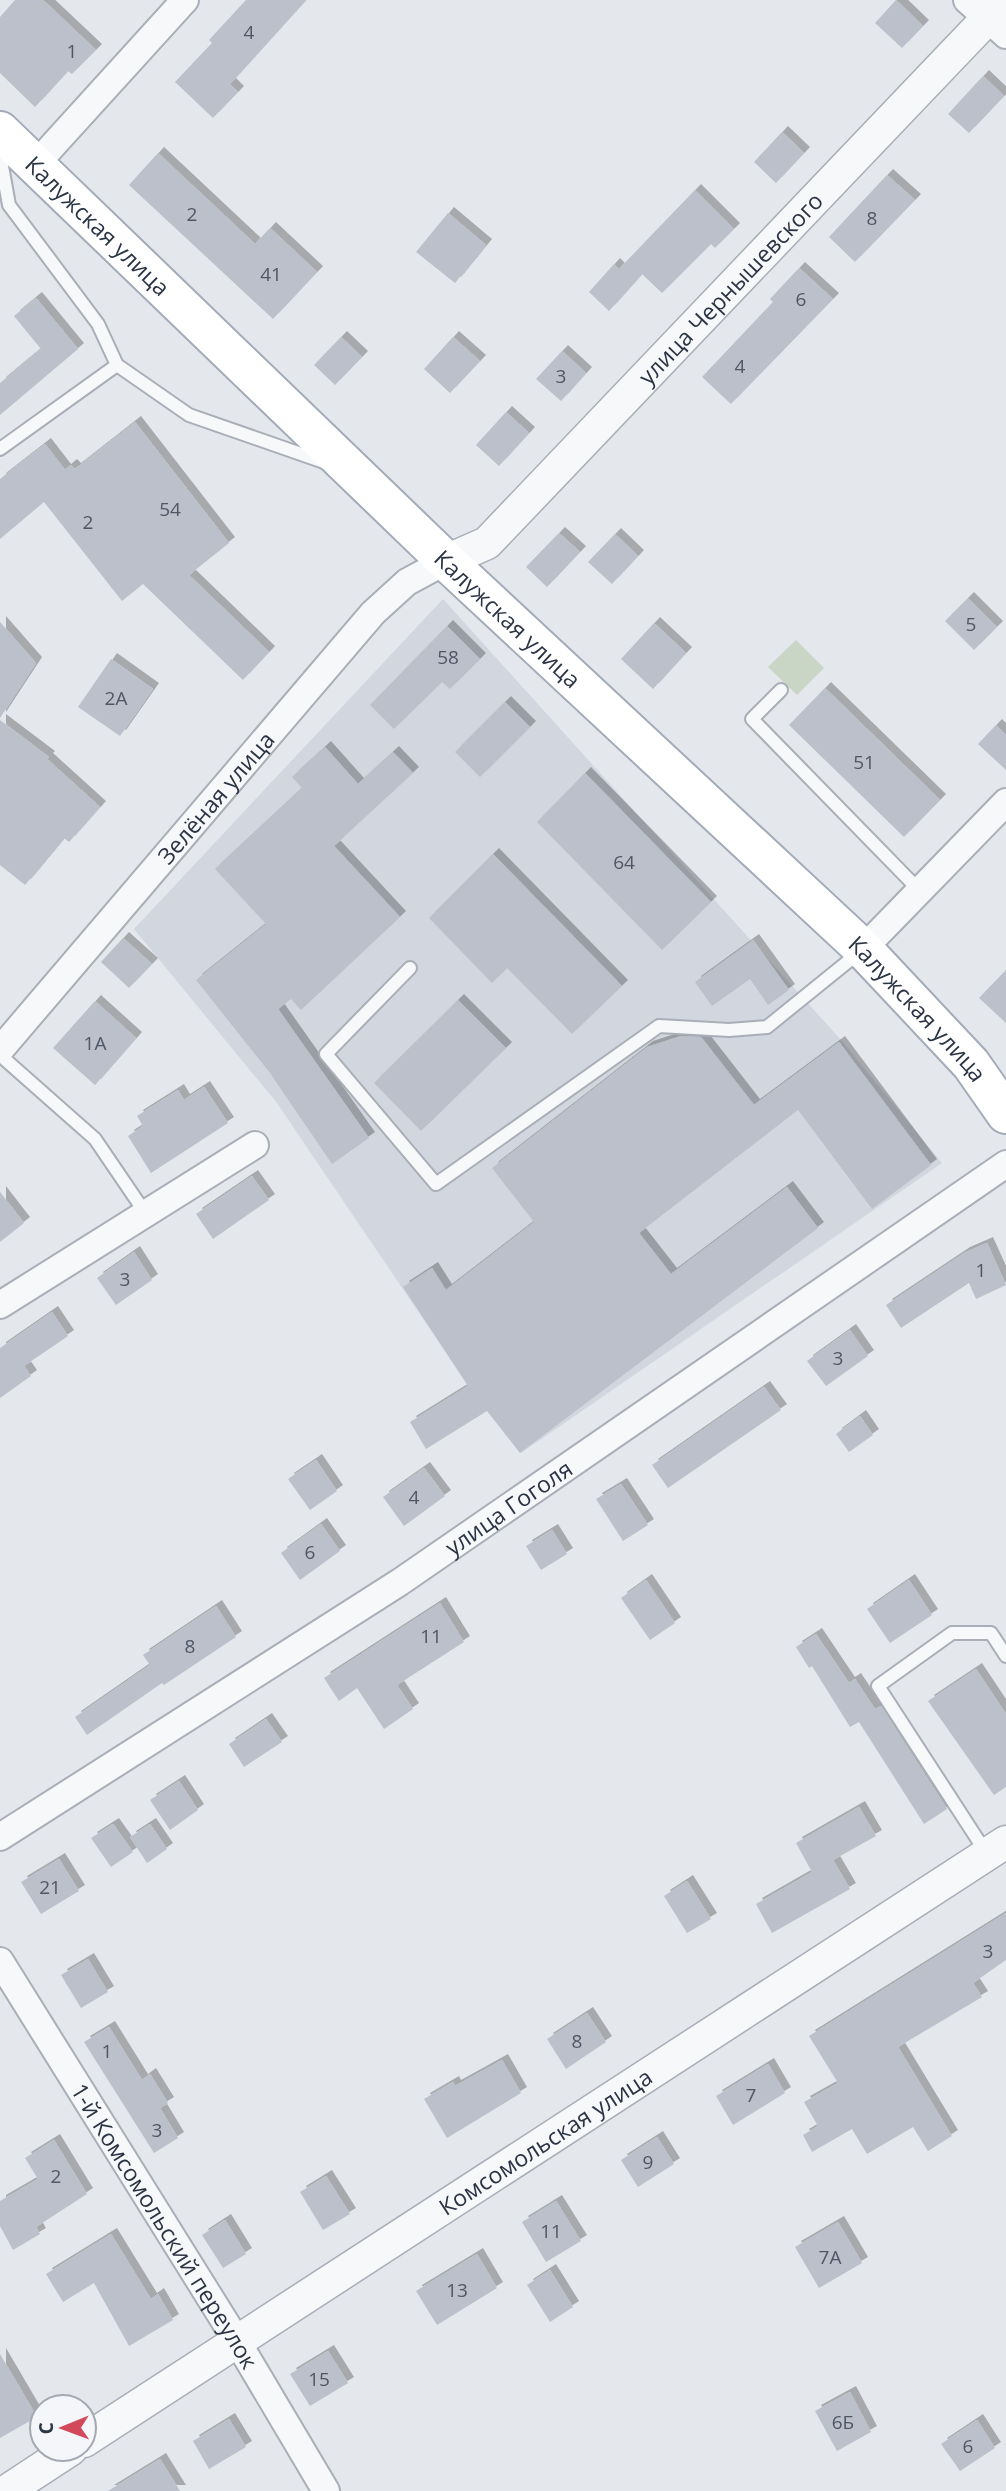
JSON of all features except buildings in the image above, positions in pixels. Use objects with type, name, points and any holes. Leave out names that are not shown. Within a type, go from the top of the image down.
[{"type":"main road","name":"Калужская улица","points":[[0,131],[446,561],[863,949],[971,1064],[1006,1114]]},
{"type":"street","points":[[36,164],[185,0]]},
{"type":"street","name":"улица Чернышевского","points":[[446,561],[487,543],[991,13]]},
{"type":"street","name":"Зелёная улица","points":[[0,1052],[373,613],[407,582],[446,561]]},
{"type":"street","points":[[863,949],[1006,802]]},
{"type":"street","points":[[0,1305],[255,1145]]},
{"type":"street","name":"улица Гоголя","points":[[0,1837],[400,1582],[1006,1164]]},
{"type":"street","name":"Комсомольская улица","points":[[98,2432],[997,1848]]},
{"type":"street","name":"1-й Комсомольский переулок","points":[[0,1961],[237,2341],[326,2491]]},
{"type":"street","points":[[7,2491],[50,2463]]},
{"type":"lane","points":[[0,155],[9,205],[98,324],[117,365],[189,415],[356,473]]},
{"type":"lane","points":[[0,449],[117,365]]},
{"type":"lane","points":[[781,690],[752,719],[920,891]]},
{"type":"lane","points":[[410,968],[326,1054],[436,1184],[659,1026],[729,1030],[767,1027],[863,949]]},
{"type":"lane","points":[[0,1052],[95,1139],[146,1214]]},
{"type":"lane","points":[[997,1848],[878,1686],[952,1633],[991,1633],[1006,1656]]},
{"type":"shaded area","points":[[443,599],[841,1040],[942,1163],[521,1453],[461,1375],[277,1103],[134,929]]},
{"type":"green space","points":[[796,640],[824,668],[797,695],[768,667]]}]
